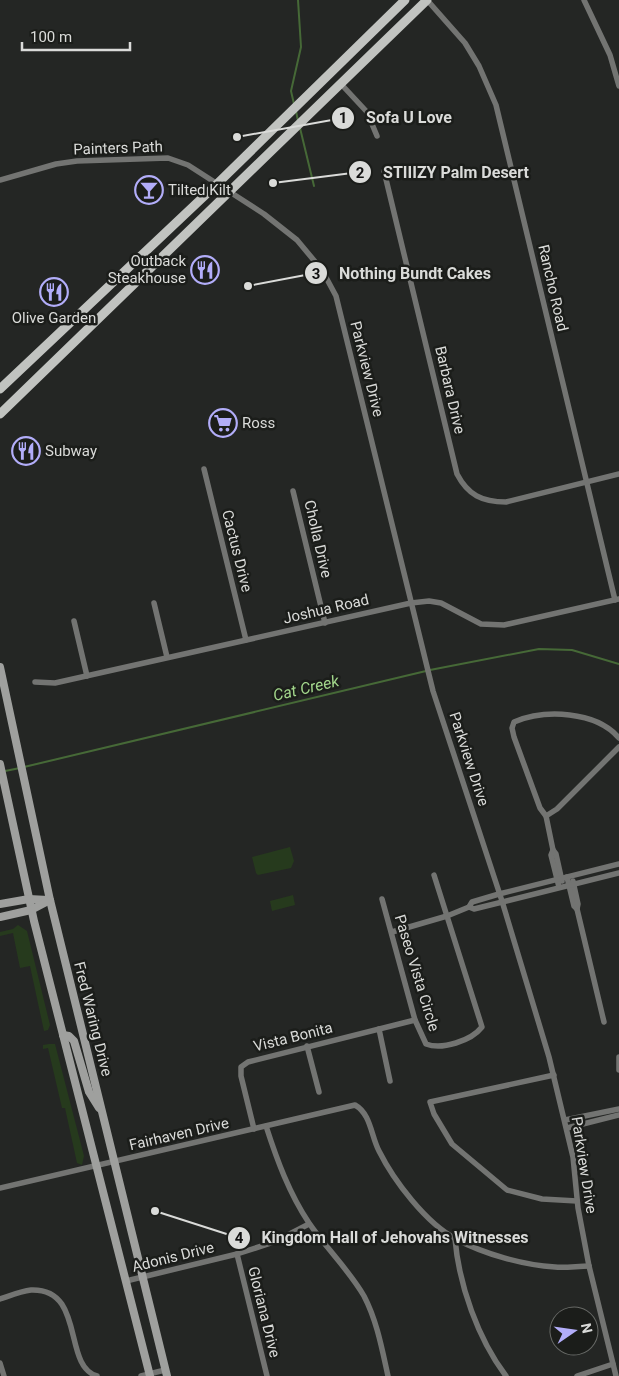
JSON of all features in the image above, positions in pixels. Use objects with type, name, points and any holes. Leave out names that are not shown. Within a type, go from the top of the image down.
[{"type":"main road","points":[[0,389],[217,184],[322,79],[405,0]]},
{"type":"main road","points":[[0,414],[427,0]]},
{"type":"main road","name":"Fred Waring Drive","points":[[0,667],[50,900],[166,1373]]},
{"type":"main road","points":[[0,764],[31,910],[150,1375]]},
{"type":"main road","points":[[0,904],[29,899],[50,900]]},
{"type":"main road","points":[[0,917],[31,910],[50,900]]},
{"type":"main road","points":[[62,1035],[69,1036],[74,1041],[89,1092],[103,1114]]},
{"type":"street","name":"Rancho Road","points":[[427,0],[465,42],[496,105],[586,482],[617,600]]},
{"type":"street","points":[[584,0],[610,55],[619,86]]},
{"type":"street","points":[[341,84],[367,112],[377,136]]},
{"type":"street","name":"Painters Path","points":[[0,180],[70,162],[160,158],[188,165],[230,192]]},
{"type":"street","name":"Barbara Drive","points":[[384,171],[457,474],[464,487],[476,497],[492,502],[506,502],[619,474]]},
{"type":"street","name":"Parkview Drive","points":[[230,192],[263,213],[297,240],[322,270],[336,296],[433,691],[500,894],[554,1076],[573,1157],[578,1202],[589,1266],[616,1376]]},
{"type":"street","name":"Cactus Drive","points":[[204,469],[246,640]]},
{"type":"street","name":"Cholla Drive","points":[[293,491],[325,622]]},
{"type":"street","name":"Joshua Road","points":[[35,682],[55,683],[411,603],[429,601],[441,603],[481,624],[499,625],[617,600]]},
{"type":"street","points":[[154,603],[167,657]]},
{"type":"street","points":[[74,621],[87,676]]},
{"type":"street","points":[[604,1022],[577,909],[574,906],[574,896],[566,886],[564,878],[556,865],[546,816],[540,808],[512,728],[514,722],[524,718],[544,715],[580,717],[598,724],[619,738]]},
{"type":"street","points":[[546,816],[557,809],[619,747]]},
{"type":"street","points":[[392,932],[448,916],[469,907],[472,902],[619,864]]},
{"type":"street","points":[[607,867],[609,875]]},
{"type":"street","points":[[469,907],[474,909],[619,873]]},
{"type":"street","name":"Paseo Vista Circle","points":[[382,899],[415,1020],[426,1044],[435,1047],[465,1039],[477,1033],[482,1027],[434,876]]},
{"type":"street","points":[[564,878],[566,886]]},
{"type":"street","name":"Vista Bonita","points":[[254,1129],[241,1076],[242,1067],[248,1062],[415,1020]]},
{"type":"street","points":[[379,1030],[390,1081]]},
{"type":"street","points":[[307,1046],[319,1092]]},
{"type":"street","points":[[619,1058],[619,1070]]},
{"type":"street","points":[[554,1076],[430,1102],[434,1114],[452,1144],[507,1190],[542,1199],[578,1202]]},
{"type":"street","name":"Fairhaven Drive","points":[[0,1188],[355,1105],[362,1109],[367,1116],[379,1151],[396,1180],[430,1219],[455,1239]]},
{"type":"street","points":[[565,1120],[619,1109]]},
{"type":"street","points":[[567,1128],[619,1115]]},
{"type":"street","points":[[266,1126],[284,1177],[309,1224],[363,1295],[378,1330],[388,1376]]},
{"type":"street","name":"Adonis Drive","points":[[126,1281],[237,1254],[274,1242],[309,1224]]},
{"type":"street","points":[[506,1376],[495,1361],[478,1328],[457,1258],[455,1239],[510,1259],[555,1267],[589,1266]]},
{"type":"street","name":"Gloriana Drive","points":[[237,1254],[267,1376]]},
{"type":"street","points":[[0,1299],[31,1290],[52,1295],[61,1304],[69,1317],[81,1361],[92,1374],[97,1376]]},
{"type":"street","points":[[0,1363],[4,1376]]},
{"type":"street","points":[[576,1376],[613,1364]]},
{"type":"street","points":[[141,1376],[166,1373]]},
{"type":"green space","points":[[290,847],[294,861],[291,868],[258,875],[256,873],[252,857]]},
{"type":"green space","points":[[293,895],[295,905],[272,911],[270,901]]},
{"type":"green space","points":[[18,925],[27,931],[50,1025],[48,1030],[44,1031],[30,966],[20,968],[13,933],[0,936],[0,932],[13,929]]},
{"type":"green space","points":[[55,1044],[84,1156],[82,1165],[77,1163],[65,1108],[62,1108],[48,1048],[43,1049],[43,1045]]},
{"type":"waterway","points":[[294,104],[291,91],[301,47],[298,0]]},
{"type":"waterway","points":[[296,111],[298,121]]},
{"type":"waterway","points":[[300,128],[314,186]]},
{"type":"waterway","name":"Cat Creek","points":[[430,670],[539,649],[572,650],[619,664]]},
{"type":"waterway","name":"Cat Creek","points":[[24,767],[426,671]]},
{"type":"waterway","name":"Cat Creek","points":[[5,771],[20,768]]},
{"type":"place","name":"Sofa U Love","points":[[237,137]]},
{"type":"place","name":"STIIIZY Palm Desert","points":[[273,183]]},
{"type":"place","name":"Tilted Kilt","points":[[149,190]]},
{"type":"place","name":"Outback Steakhouse","points":[[205,270]]},
{"type":"place","name":"Nothing Bundt Cakes","points":[[248,286]]},
{"type":"place","name":"Olive Garden","points":[[54,292]]},
{"type":"place","name":"Ross","points":[[223,423]]},
{"type":"place","name":"Subway","points":[[26,451]]},
{"type":"place","name":"Kingdom Hall of Jehovahs Witnesses","points":[[155,1211]]}]
